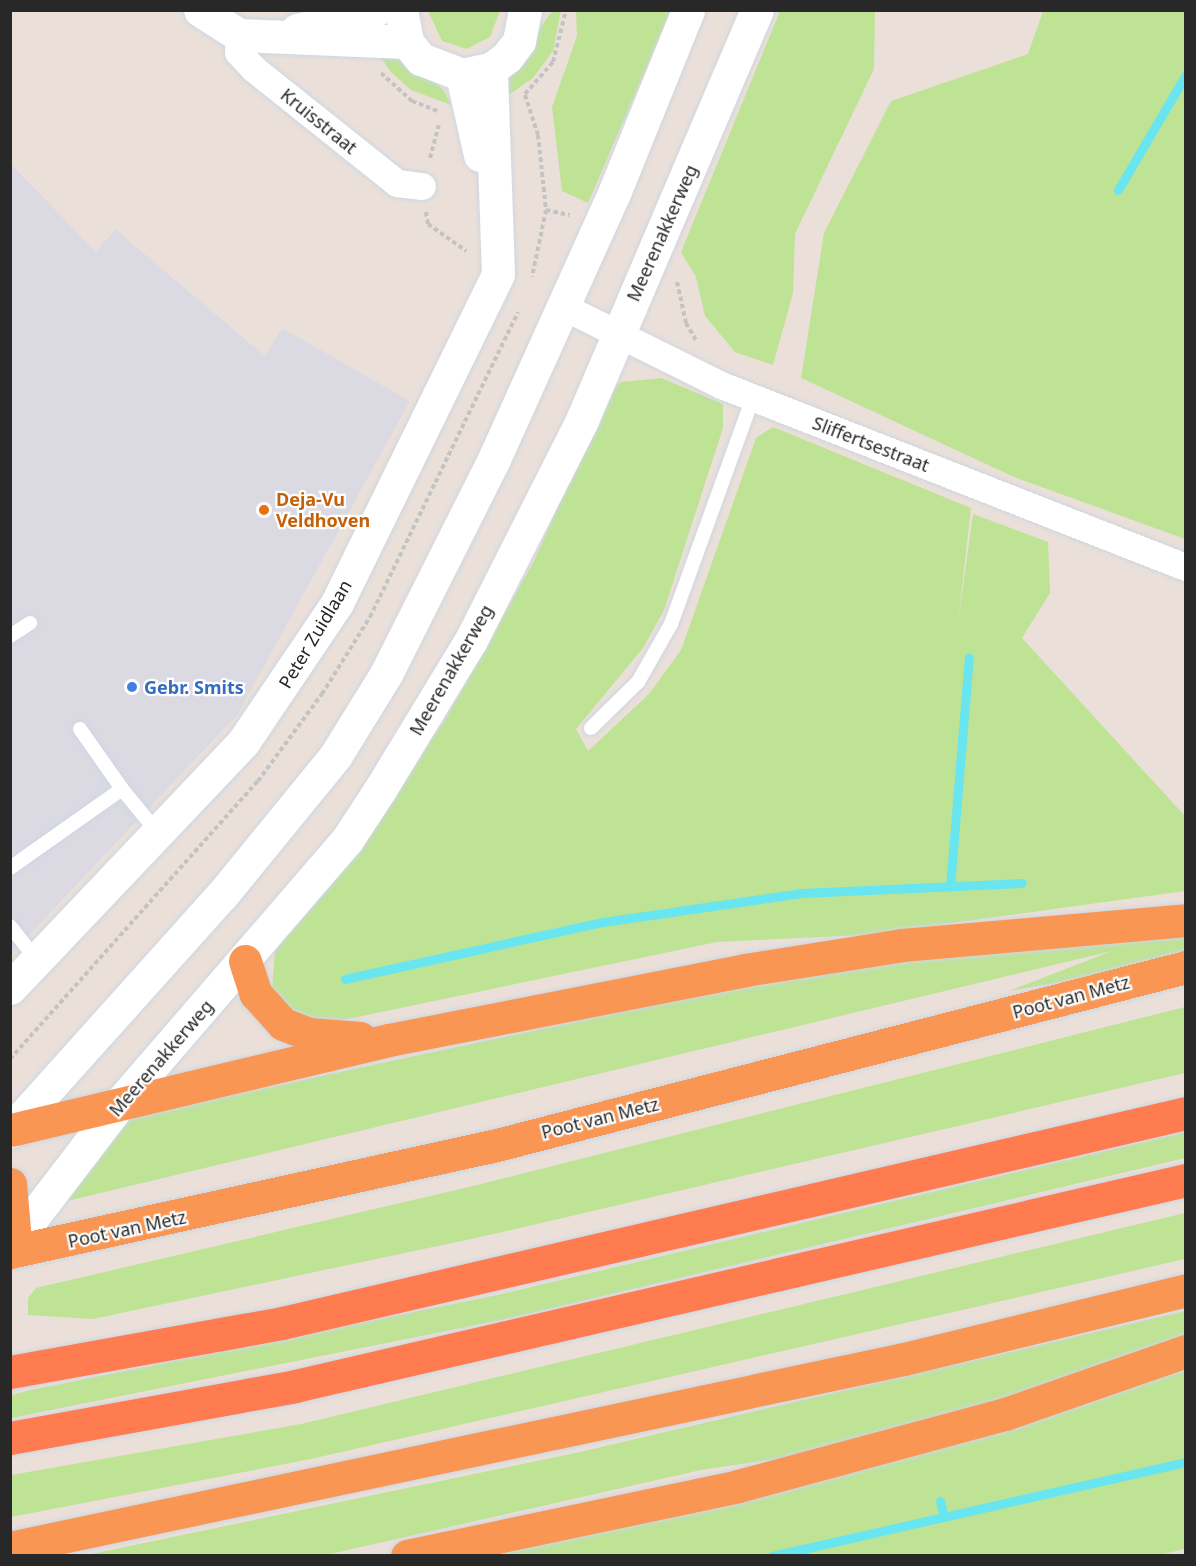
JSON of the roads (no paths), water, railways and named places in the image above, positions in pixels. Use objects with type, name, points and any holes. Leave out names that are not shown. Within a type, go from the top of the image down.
[{"type":"highway","points":[[11,1131],[389,1040],[902,945],[1185,920]]},
{"type":"highway","points":[[245,962],[256,994],[283,1024],[309,1034],[389,1040]]},
{"type":"highway","name":"Poot van Metz","points":[[12,1246],[72,1242],[489,1147],[1185,967]]},
{"type":"highway","points":[[10,1372],[305,1318],[1185,1113]]},
{"type":"highway","points":[[10,1438],[295,1386],[1185,1180]]},
{"type":"highway","points":[[10,1184],[12,1246]]},
{"type":"highway","points":[[10,1548],[892,1361],[1185,1290]]},
{"type":"highway","points":[[407,1556],[738,1486],[1005,1414],[1185,1351]]},
{"type":"main road","points":[[200,10],[239,35],[407,42]]},
{"type":"main road","points":[[274,37],[376,10]]},
{"type":"main road","points":[[401,10],[407,42],[431,65],[476,72],[519,41],[525,10]]},
{"type":"main road","points":[[11,1131],[222,895],[336,754],[386,674],[562,306],[688,10]]},
{"type":"main road","name":"Meerenakkerweg","points":[[12,1246],[120,1103],[245,962],[346,840],[471,640],[582,420],[757,10]]},
{"type":"main road","name":"Peter Zuidlaan","points":[[10,988],[244,741],[324,626],[498,274],[495,209],[476,72]]},
{"type":"street","name":"Kruisstraat","points":[[239,35],[238,52],[254,69],[397,183],[422,186]]},
{"type":"street","name":"Sliffertsestraat","points":[[562,306],[753,398],[1185,567]]},
{"type":"lane","points":[[591,728],[638,682],[671,624],[753,398]]},
{"type":"lane","points":[[10,636],[30,623]]},
{"type":"lane","points":[[80,729],[122,789],[159,833]]},
{"type":"lane","points":[[10,868],[122,789]]},
{"type":"lane","points":[[10,926],[38,961]]},
{"type":"waterway","points":[[1118,190],[1186,74]]},
{"type":"waterway","points":[[950,887],[969,658]]},
{"type":"waterway","points":[[345,979],[603,922],[802,893],[1022,883]]},
{"type":"waterway","points":[[772,1556],[1186,1462]]},
{"type":"waterway","points":[[940,1501],[944,1517]]},
{"type":"place","name":"Deja-Vu Veldhoven","points":[[264,510]]},
{"type":"place","name":"Gebr. Smits","points":[[132,687]]}]
